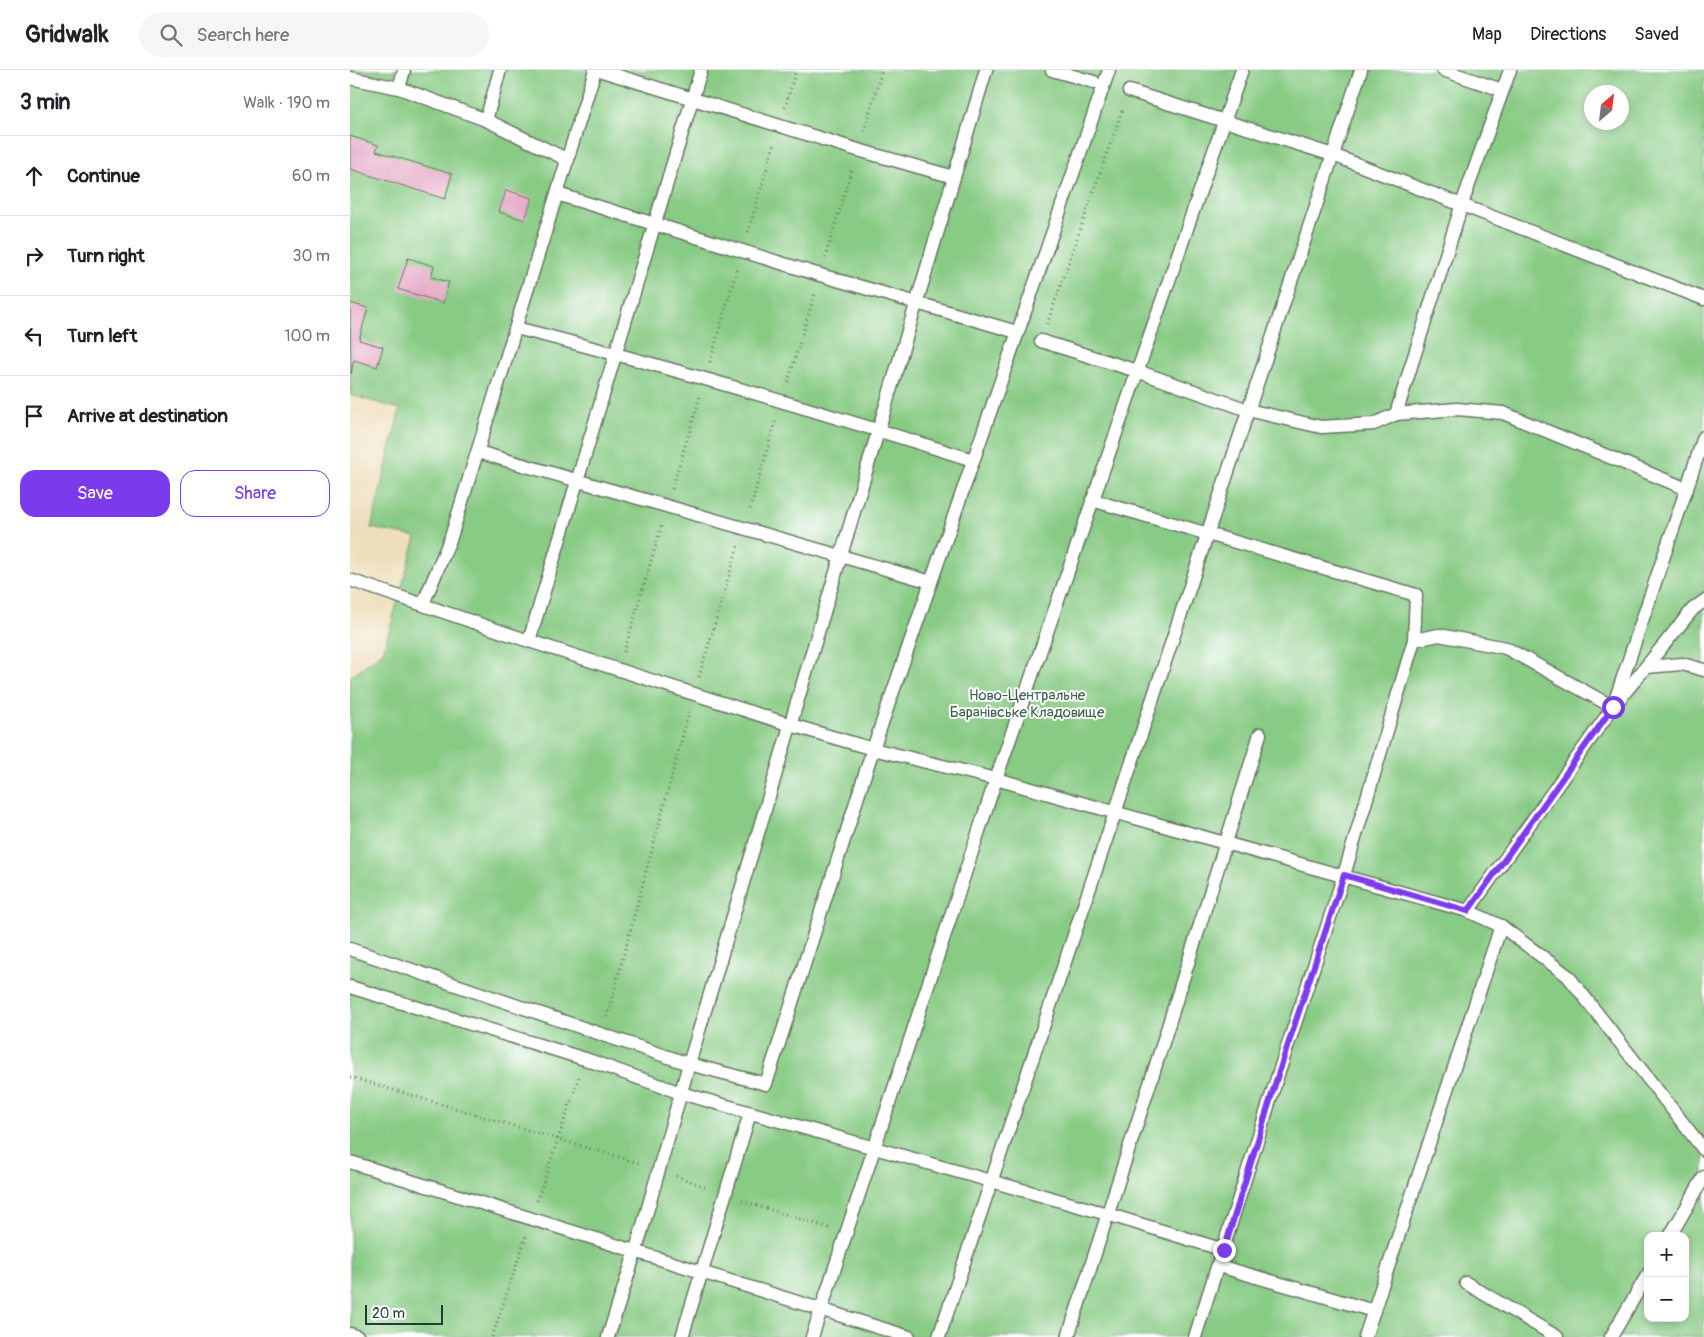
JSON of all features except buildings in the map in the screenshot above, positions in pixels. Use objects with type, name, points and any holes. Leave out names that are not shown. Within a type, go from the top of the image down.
[{"type":"lane","points":[[399,88],[404,70]]},
{"type":"lane","points":[[486,120],[500,70]]},
{"type":"lane","points":[[422,604],[452,537],[597,70],[858,150],[954,177]]},
{"type":"lane","points":[[529,641],[701,70]]},
{"type":"lane","points":[[608,1337],[636,1250],[688,1064],[880,430],[986,70]]},
{"type":"lane","points":[[1052,70],[1094,82]]},
{"type":"lane","points":[[350,949],[688,1064],[766,1084],[873,749],[1109,70]]},
{"type":"lane","points":[[812,1337],[996,779],[1223,120],[1242,70]]},
{"type":"lane","points":[[939,1337],[1361,70]]},
{"type":"lane","points":[[1442,70],[1502,90]]},
{"type":"lane","points":[[1396,414],[1462,204],[1510,70]]},
{"type":"lane","points":[[350,78],[399,88],[486,120],[568,160]]},
{"type":"lane","points":[[1129,91],[1333,155],[1704,299]]},
{"type":"lane","points":[[557,194],[820,275],[1018,332]]},
{"type":"lane","points":[[516,328],[617,353],[782,400],[973,460]]},
{"type":"lane","points":[[1041,341],[1137,371],[1248,410],[1321,427],[1374,424],[1396,414],[1457,409],[1503,413],[1687,489]]},
{"type":"lane","points":[[1613,707],[1704,437]]},
{"type":"lane","points":[[478,452],[931,582]]},
{"type":"lane","points":[[1092,500],[1416,595],[1414,640],[1344,875],[1277,1078],[1196,1337]]},
{"type":"lane","points":[[350,580],[529,641],[791,725],[873,749],[996,779],[1468,911],[1502,926],[1568,976],[1704,1150]]},
{"type":"lane","points":[[1468,911],[1613,707],[1693,610],[1704,601]]},
{"type":"lane","points":[[1414,640],[1439,635],[1506,648],[1613,707]]},
{"type":"lane","points":[[1646,667],[1682,664],[1704,670]]},
{"type":"lane","points":[[1068,1337],[1260,734]]},
{"type":"lane","points":[[1365,1337],[1502,926]]},
{"type":"lane","points":[[350,987],[585,1059],[681,1093],[1106,1214],[1224,1250]]},
{"type":"lane","points":[[682,1337],[750,1113]]},
{"type":"lane","points":[[350,1162],[909,1337]]},
{"type":"lane","points":[[1672,1232],[1704,1178]]},
{"type":"lane","points":[[1218,1266],[1374,1311]]},
{"type":"lane","points":[[1612,1337],[1646,1277]]},
{"type":"lane","points":[[1466,1283],[1557,1337]]},
{"type":"lane","points":[[350,1334],[358,1337]]},
{"type":"path","points":[[602,1034],[694,693],[882,70]]},
{"type":"path","points":[[1041,341],[1129,91]]},
{"type":"path","points":[[350,1077],[660,1169],[725,1195],[846,1233]]},
{"type":"green space","name":"Ново-Центральне Баранівське Кладовище","points":[[350,70],[1704,70],[1704,1337],[350,1337],[350,682],[351,676],[383,652],[416,537],[371,528],[400,409],[350,395]]},
{"type":"route","points":[[1224,1250],[1277,1078],[1344,875],[1468,911],[1613,707]]}]
